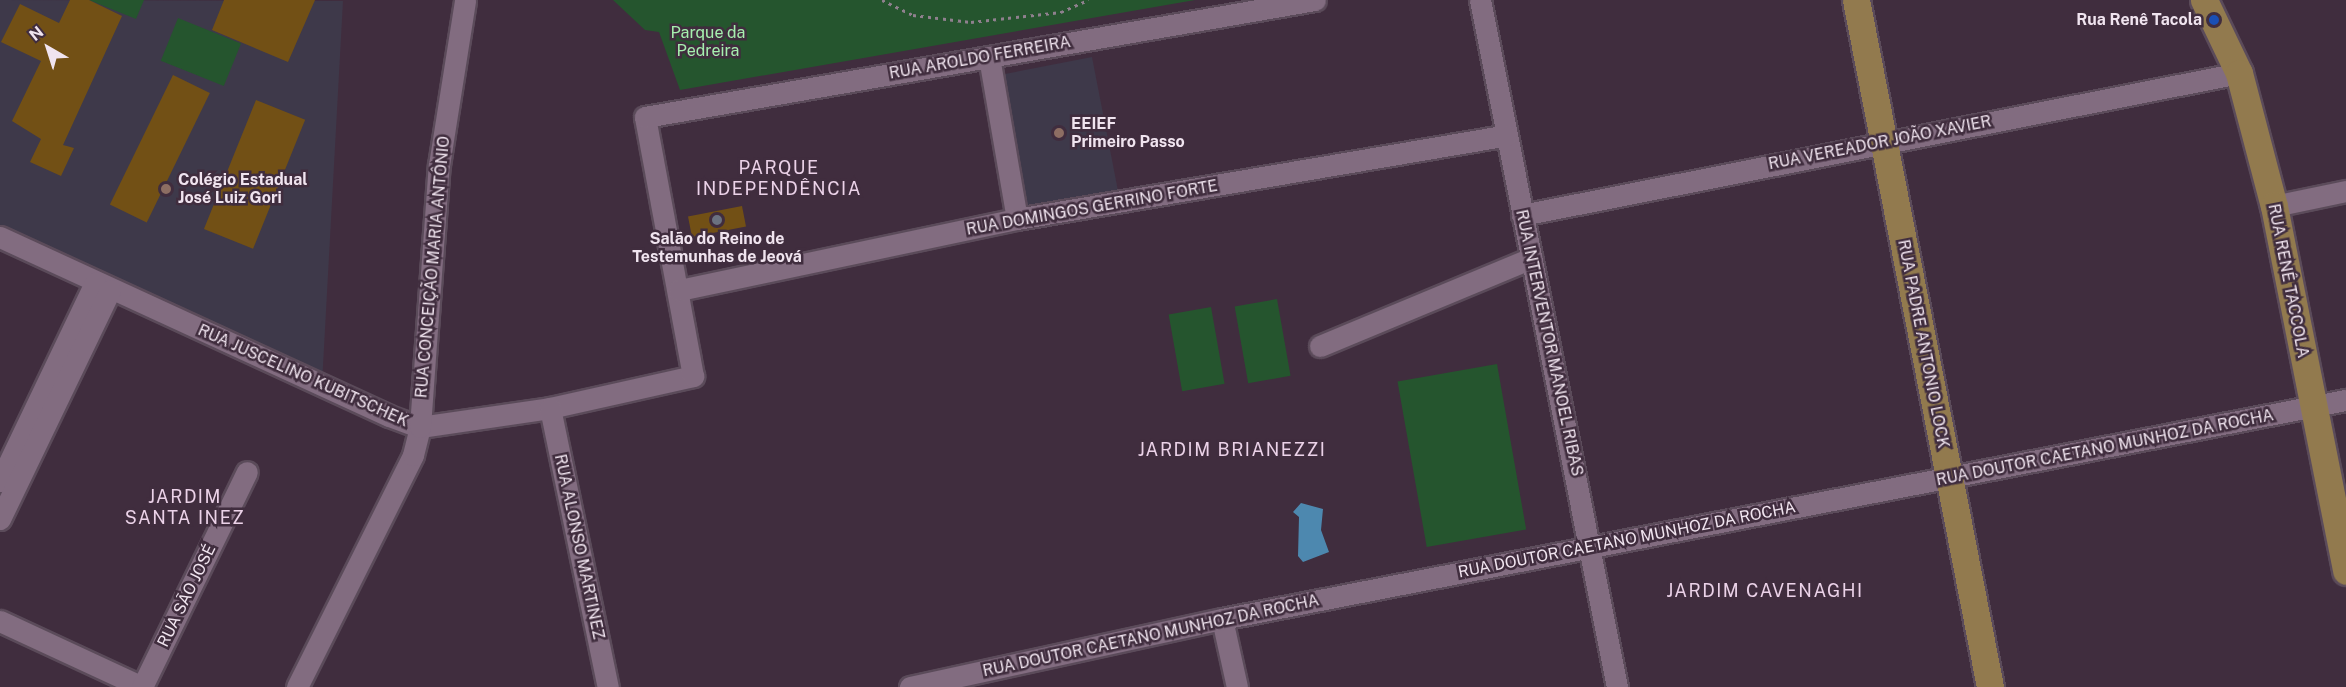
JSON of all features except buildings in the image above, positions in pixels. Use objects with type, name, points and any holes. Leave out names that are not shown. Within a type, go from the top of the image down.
[{"type":"main road","name":"RUA PADRE ANTONIO LOCK","points":[[1856,0],[1990,687]]},
{"type":"main road","name":"RUA RENÊ TACCOLA","points":[[2204,0],[2239,73],[2274,206],[2311,407],[2346,571]]},
{"type":"street","name":"RUA CONCEIÇÃO MARIA ANTÔNIO","points":[[297,687],[413,455],[420,427],[439,165],[465,0]]},
{"type":"street","name":"RUA AROLDO FERREIRA","points":[[679,290],[645,117],[1315,0]]},
{"type":"street","name":"RUA INTERVENTOR MANOEL RIBAS","points":[[1480,0],[1522,215],[1592,547],[1617,687]]},
{"type":"street","points":[[989,57],[1017,219]]},
{"type":"street","name":"RUA VEREADOR JOÃO XAVIER","points":[[1522,215],[2239,73]]},
{"type":"street","name":"RUA DOMINGOS GERRINO FORTE","points":[[679,290],[1017,219],[1506,135]]},
{"type":"street","points":[[2274,206],[2346,191]]},
{"type":"street","name":"RUA JUSCELINO KUBITSCHEK","points":[[0,237],[103,286],[420,427],[550,408],[693,376],[679,290]]},
{"type":"street","points":[[1320,346],[1531,258]]},
{"type":"street","points":[[0,481],[103,286]]},
{"type":"street","points":[[0,519],[103,286]]},
{"type":"street","name":"RUA DOUTOR CAETANO MUNHOZ DA ROCHA","points":[[910,687],[1222,619],[1950,479],[2346,400]]},
{"type":"street","name":"RUA ALONSO MARTINEZ","points":[[550,408],[608,687]]},
{"type":"street","name":"RUA SÃO JOSÉ","points":[[142,687],[247,472]]},
{"type":"street","points":[[1222,619],[1237,687]]},
{"type":"street","points":[[0,621],[142,687]]},
{"type":"path","points":[[882,0],[913,15],[971,22],[1061,12],[1088,0]]},
{"type":"shaded area","name":"Colégio Estadual José Luiz Gori","points":[[0,0],[343,1],[322,384],[0,235]]},
{"type":"shaded area","name":"EEIEF Primeiro Passo","points":[[1092,57],[1118,192],[1026,210],[1000,75]]},
{"type":"green space","points":[[89,0],[144,0],[136,19]]},
{"type":"green space","name":"Parque da Pedreira","points":[[613,0],[1195,0],[680,90],[659,32],[645,30]]},
{"type":"green space","points":[[178,18],[241,43],[224,86],[161,61]]},
{"type":"green space","points":[[1277,299],[1291,376],[1248,383],[1235,306]]},
{"type":"green space","points":[[1211,307],[1225,384],[1182,391],[1169,314]]},
{"type":"green space","points":[[1497,364],[1526,529],[1427,547],[1398,382]]},
{"type":"water","points":[[1301,503],[1323,509],[1321,530],[1329,552],[1303,562],[1298,556],[1299,517],[1293,512]]},
{"type":"place","name":"Rua Renê Tacola","points":[[2214,20]]},
{"type":"place","name":"EEIEF Primeiro Passo","points":[[1059,133]]},
{"type":"place","name":"Colégio Estadual José Luiz Gori","points":[[166,189]]},
{"type":"place","name":"Salão do Reino de Testemunhas de Jeová","points":[[717,220]]},
{"type":"district","name":"PARQUE INDEPENDÊNCIA","points":[[779,180]]},
{"type":"district","name":"JARDIM BRIANEZZI","points":[[1232,450]]},
{"type":"district","name":"JARDIM SANTA INEZ","points":[[185,508]]},
{"type":"district","name":"JARDIM CAVENAGHI","points":[[1765,591]]}]
